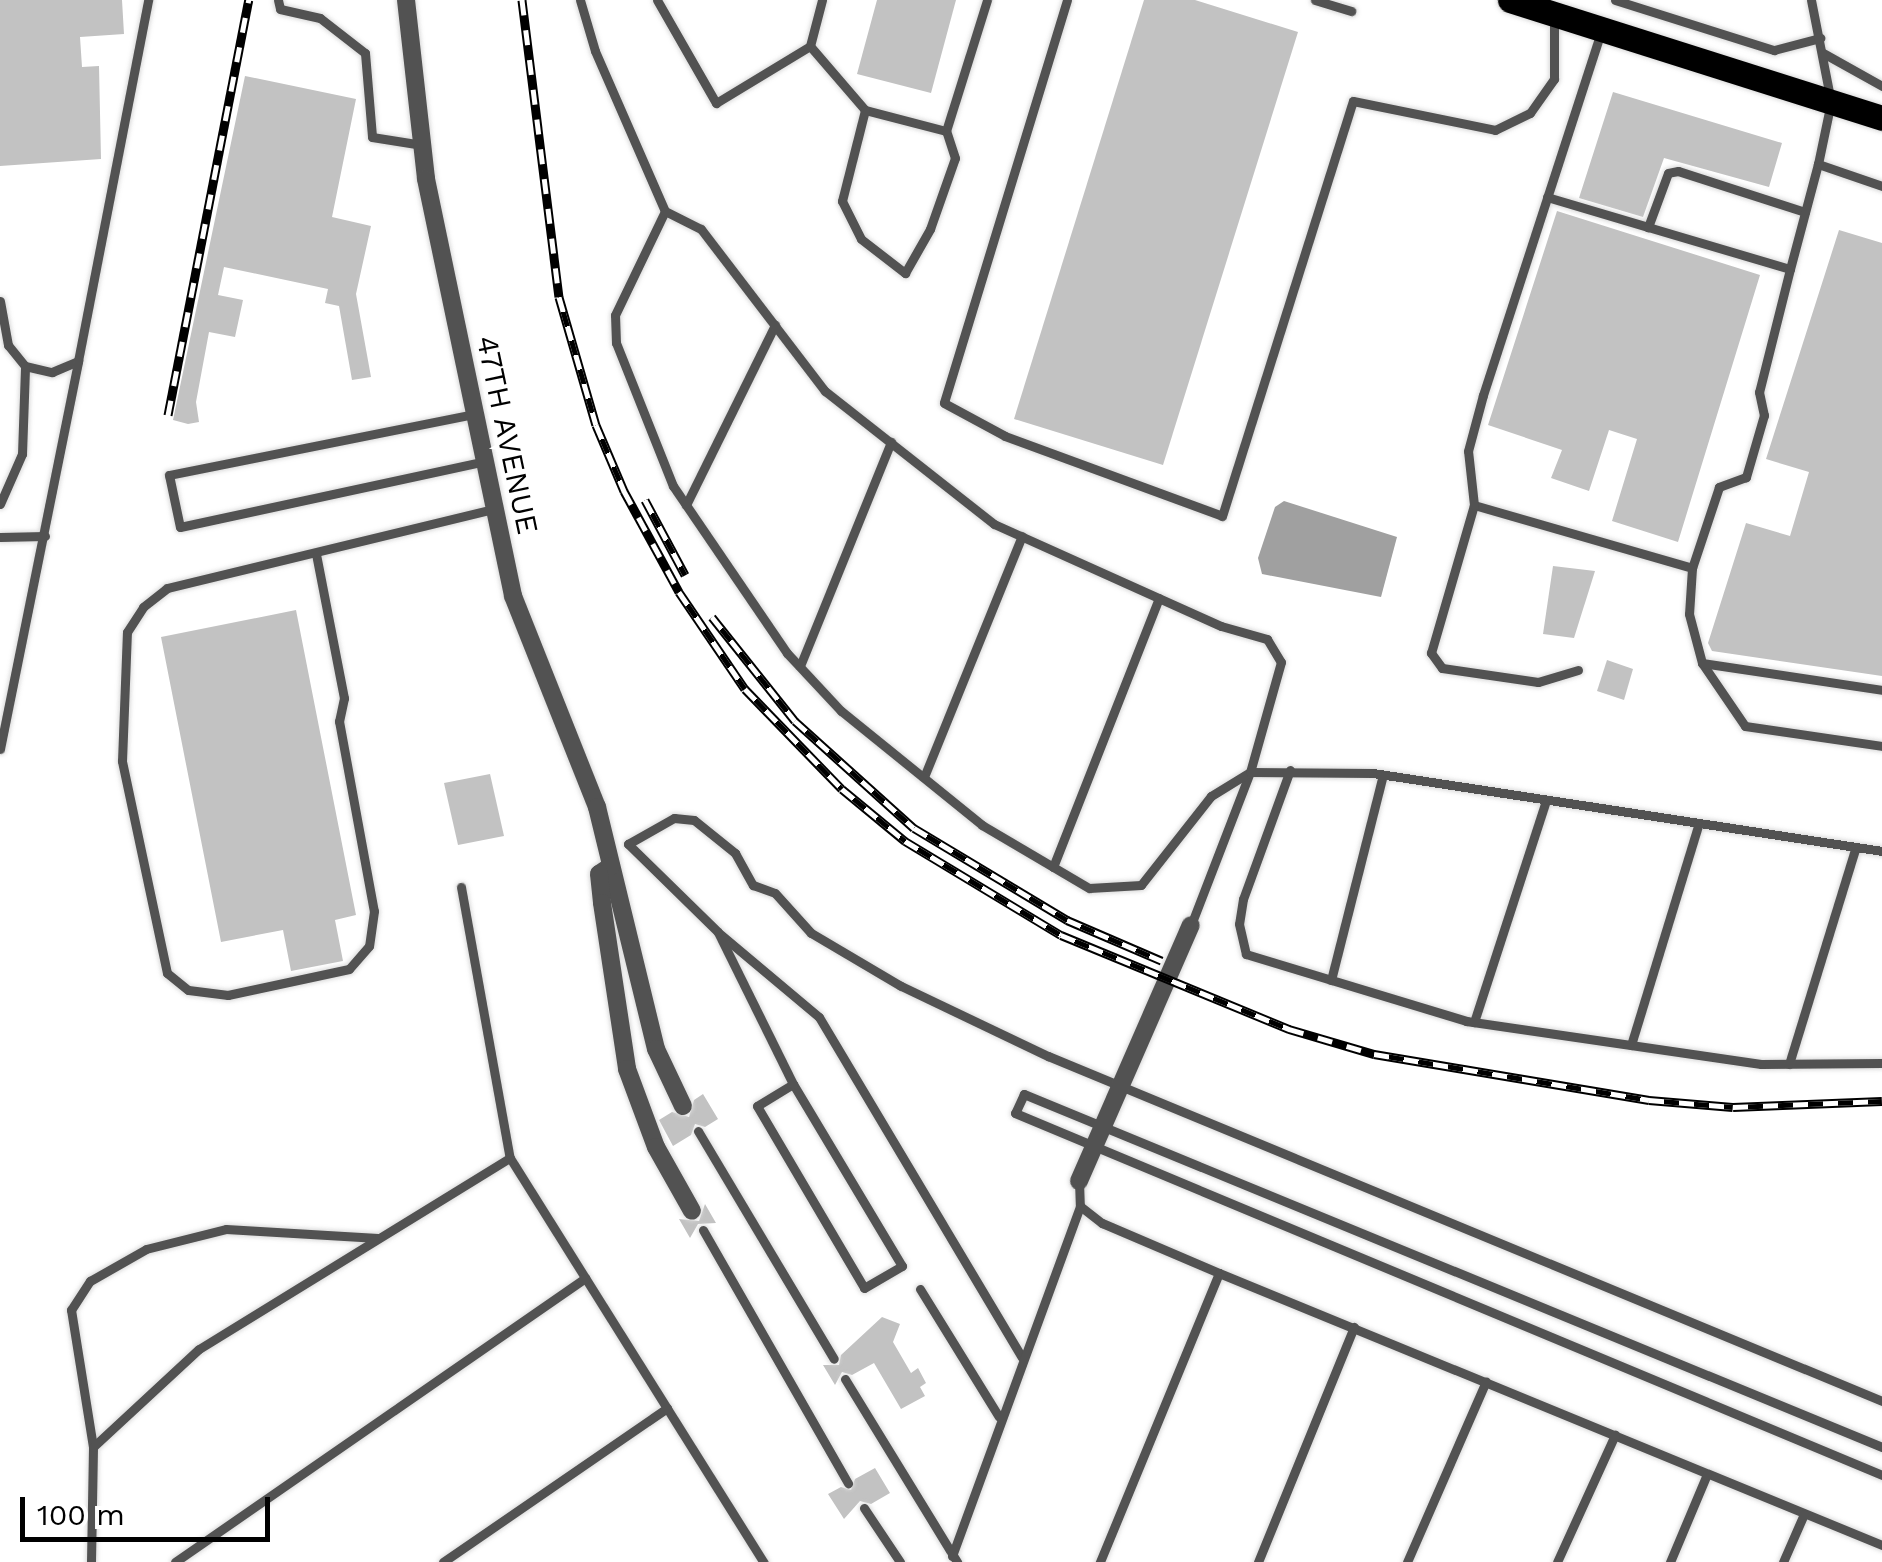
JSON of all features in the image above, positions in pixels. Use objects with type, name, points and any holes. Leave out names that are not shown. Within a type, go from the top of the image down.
[{"type":"main road","points":[[1510,0],[1552,7],[1602,29],[1882,118]]},
{"type":"street","name":"47TH AVENUE","points":[[406,0],[422,146],[522,633],[610,857],[656,1049],[683,1106]]},
{"type":"street","points":[[529,698],[541,677]]},
{"type":"street","points":[[610,857],[599,874],[627,1069],[656,1147],[692,1211]]},
{"type":"street","points":[[1078,1180],[1191,925]]},
{"type":"lane","points":[[0,749],[148,0]]},
{"type":"lane","points":[[278,0],[280,9],[320,18],[365,53],[372,137],[422,146]]},
{"type":"lane","points":[[580,0],[595,51],[666,212],[701,229],[825,391],[994,524],[1158,598],[1267,639],[1281,662],[1250,772],[1191,925]]},
{"type":"lane","points":[[658,0],[716,103],[810,46],[822,0]]},
{"type":"lane","points":[[865,110],[842,201],[861,240],[905,273],[930,229],[955,158],[946,132],[987,0]]},
{"type":"lane","points":[[1067,0],[944,403],[1005,436],[1222,516],[1353,101],[1495,130],[1530,113],[1554,78],[1552,7]]},
{"type":"lane","points":[[1315,0],[1351,10]]},
{"type":"lane","points":[[1615,0],[1774,50],[1820,38]]},
{"type":"lane","points":[[1811,0],[1831,102],[1790,269],[1746,477],[1719,488],[1692,568],[1690,614],[1702,662],[1745,726],[1882,746]]},
{"type":"lane","points":[[1578,670],[1538,682],[1442,668],[1431,653],[1474,506],[1468,451],[1602,29]]},
{"type":"lane","points":[[810,46],[865,110],[946,132]]},
{"type":"lane","points":[[1823,54],[1882,86]]},
{"type":"lane","points":[[1818,164],[1882,186]]},
{"type":"lane","points":[[1648,227],[1668,173],[1678,171],[1805,212]]},
{"type":"lane","points":[[1547,197],[1790,269]]},
{"type":"lane","points":[[666,212],[616,315],[616,344],[636,406],[686,505],[800,666],[841,711],[982,825],[1089,888],[1140,885],[1210,796],[1250,772],[1290,770],[1383,774],[1698,826],[1882,851]]},
{"type":"lane","points":[[0,301],[8,344],[25,366],[22,454],[0,504]]},
{"type":"lane","points":[[686,505],[775,325]]},
{"type":"lane","points":[[25,366],[52,372],[78,361]]},
{"type":"lane","points":[[474,414],[169,475],[180,528],[484,461]]},
{"type":"lane","points":[[800,666],[891,442]]},
{"type":"lane","points":[[1474,506],[1692,568]]},
{"type":"lane","points":[[316,554],[374,911],[369,946],[349,969],[228,995],[188,990],[167,973],[122,761],[128,632],[143,607],[167,588],[494,509]]},
{"type":"lane","points":[[0,537],[44,536]]},
{"type":"lane","points":[[924,778],[1022,536]]},
{"type":"lane","points":[[1052,866],[1158,598]]},
{"type":"lane","points":[[1702,662],[1882,690]]},
{"type":"lane","points":[[1290,770],[1243,899],[1242,942],[1246,954],[1474,1022],[1789,1064],[1882,1063]]},
{"type":"lane","points":[[1331,980],[1383,774]]},
{"type":"lane","points":[[1474,1022],[1546,801]]},
{"type":"lane","points":[[610,857],[674,818],[694,820],[735,853],[753,885],[775,893],[811,933],[901,986],[1120,1086],[1882,1401]]},
{"type":"lane","points":[[1632,1045],[1698,826]]},
{"type":"lane","points":[[628,844],[718,932],[820,1017],[1022,1356]]},
{"type":"lane","points":[[1789,1064],[1855,849]]},
{"type":"lane","points":[[461,887],[510,1158],[761,1558],[745,1562]]},
{"type":"lane","points":[[718,932],[792,1084],[902,1266],[864,1288],[757,1106],[792,1084]]},
{"type":"lane","points":[[1882,1447],[1024,1094],[1015,1113],[1092,1150],[1882,1475]]},
{"type":"lane","points":[[698,1131],[834,1360]]},
{"type":"lane","points":[[93,1447],[198,1349],[510,1158]]},
{"type":"lane","points":[[954,1559],[999,1417],[1080,1206],[1078,1180]]},
{"type":"lane","points":[[1080,1206],[1102,1223],[1219,1273],[1882,1545]]},
{"type":"lane","points":[[91,1562],[93,1447],[71,1310],[90,1281],[146,1249],[226,1229],[379,1238]]},
{"type":"lane","points":[[704,1230],[848,1483]]},
{"type":"lane","points":[[1100,1562],[1219,1273]]},
{"type":"lane","points":[[176,1562],[585,1278]]},
{"type":"lane","points":[[920,1289],[999,1417]]},
{"type":"lane","points":[[1258,1562],[1354,1327]]},
{"type":"lane","points":[[846,1379],[954,1559]]},
{"type":"lane","points":[[1407,1562],[1486,1382]]},
{"type":"lane","points":[[443,1562],[667,1408]]},
{"type":"lane","points":[[1557,1562],[1615,1435]]},
{"type":"lane","points":[[1670,1562],[1707,1474]]},
{"type":"lane","points":[[864,1508],[900,1562]]},
{"type":"lane","points":[[1783,1562],[1804,1514]]},
{"type":"shaded area","points":[[1284,501],[1397,537],[1381,597],[1262,574],[1258,558],[1275,507]]},
{"type":"building","points":[[0,0],[122,0],[124,34],[80,37],[82,67],[99,66],[101,159],[0,166]]},
{"type":"building","points":[[877,0],[956,0],[931,93],[857,74]]},
{"type":"building","points":[[1144,0],[1195,0],[1298,32],[1163,465],[1014,419]]},
{"type":"building","points":[[245,76],[356,99],[332,217],[371,226],[356,294],[371,377],[352,380],[339,306],[325,303],[328,289],[224,267],[218,295],[243,300],[235,337],[209,332],[196,402],[199,422],[188,424],[173,420]]},
{"type":"building","points":[[1613,92],[1782,143],[1769,187],[1664,158],[1643,217],[1579,198]]},
{"type":"building","points":[[1557,211],[1760,275],[1678,542],[1612,521],[1637,439],[1609,430],[1589,491],[1551,478],[1562,450],[1488,425]]},
{"type":"building","points":[[1839,230],[1882,243],[1882,676],[1712,651],[1708,643],[1746,523],[1790,536],[1809,472],[1766,459]]},
{"type":"building","points":[[1553,566],[1595,571],[1574,638],[1543,634]]},
{"type":"building","points":[[296,610],[356,915],[335,920],[343,961],[291,971],[283,930],[221,942],[161,637]]},
{"type":"building","points":[[1607,660],[1633,669],[1624,700],[1597,691]]},
{"type":"building","points":[[490,774],[504,836],[458,845],[444,783]]},
{"type":"building","points":[[703,1094],[718,1119],[705,1127],[695,1124],[691,1135],[673,1146],[659,1120],[672,1112],[689,1117],[694,1100]]},
{"type":"building","points":[[705,1204],[716,1223],[698,1224],[690,1238],[679,1219],[699,1221]]},
{"type":"building","points":[[882,1317],[900,1324],[893,1342],[911,1373],[918,1368],[926,1383],[920,1387],[925,1396],[901,1409],[874,1363],[852,1375],[842,1372],[835,1385],[823,1365],[839,1365],[841,1355]]},
{"type":"building","points":[[875,1468],[890,1493],[871,1504],[860,1501],[844,1519],[828,1494],[841,1487],[851,1490],[855,1479]]},
{"type":"railway","points":[[168,415],[249,0]]},
{"type":"railway","points":[[522,0],[559,297],[596,425],[624,491],[679,592],[745,689],[842,789],[905,841],[1061,935],[1289,1029],[1374,1054],[1649,1100],[1733,1107],[1882,1101]]},
{"type":"railway","points":[[645,500],[685,575]]},
{"type":"railway","points":[[712,617],[795,721],[914,828],[1067,920],[1162,961]]}]
